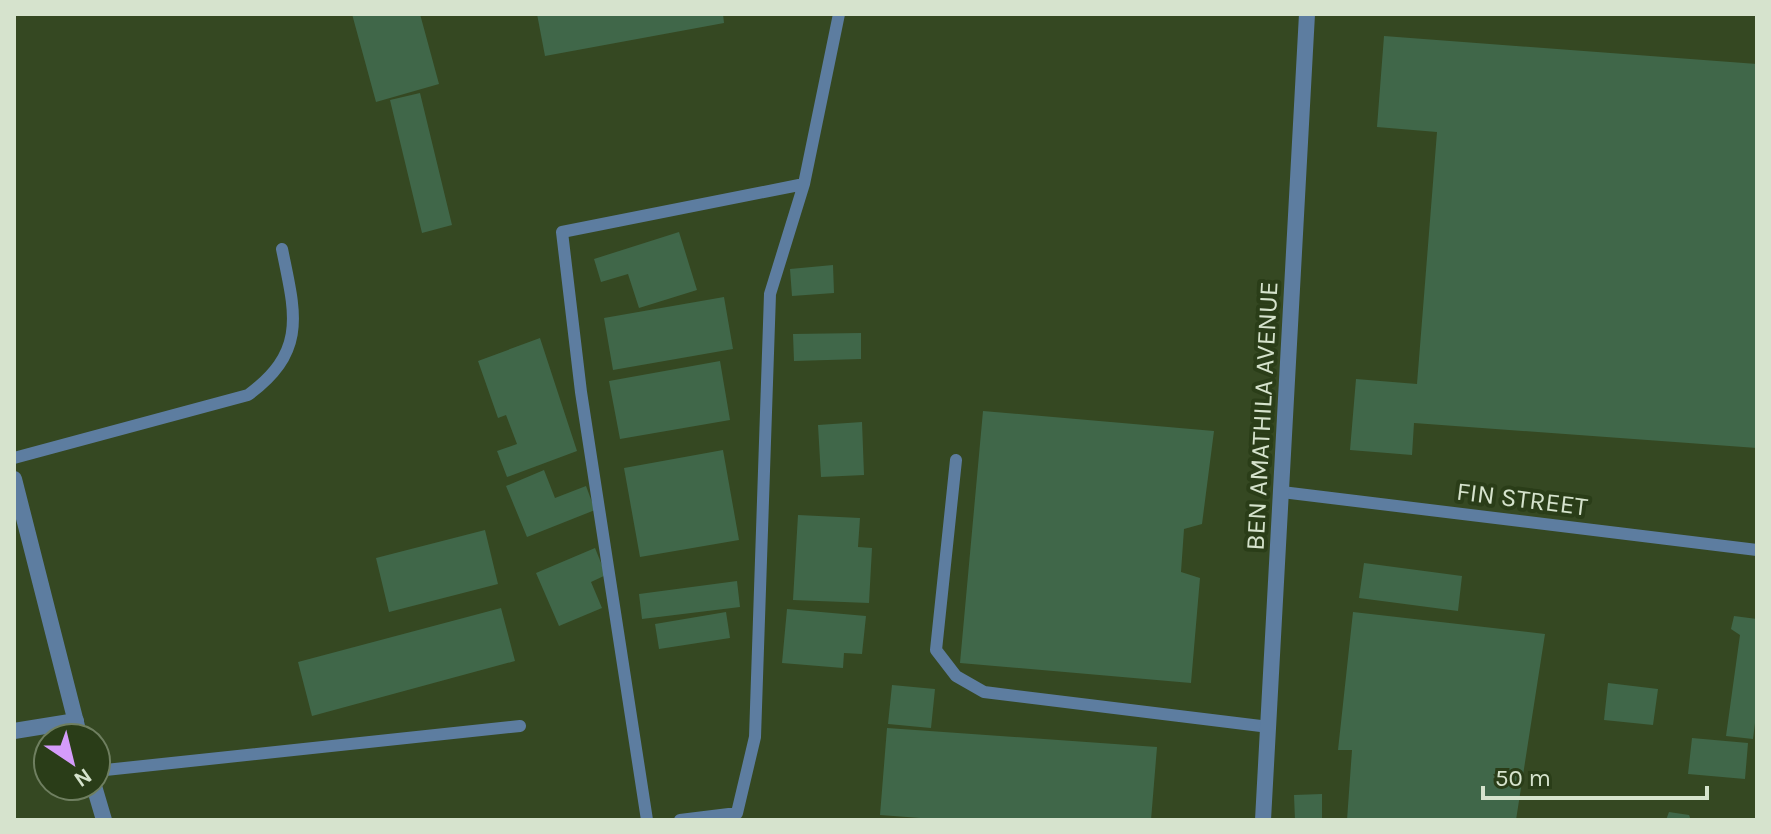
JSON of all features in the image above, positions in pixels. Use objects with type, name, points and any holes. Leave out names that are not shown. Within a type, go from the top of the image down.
[{"type":"street","name":"BEN AMATHILA AVENUE","points":[[1263,820],[1307,14]]},
{"type":"street","points":[[14,479],[76,721],[14,731]]},
{"type":"lane","points":[[680,820],[737,813],[755,737],[770,294],[804,184],[839,14]]},
{"type":"lane","points":[[647,820],[581,392],[562,232],[804,184]]},
{"type":"lane","points":[[14,458],[248,395],[268,380],[294,341],[295,313],[282,249]]},
{"type":"lane","points":[[956,460],[936,650],[956,676],[984,692],[1269,727]]},
{"type":"lane","name":"FIN STREET","points":[[1282,492],[1757,550]]},
{"type":"lane","points":[[112,769],[520,726]]},
{"type":"building","points":[[352,14],[420,14],[439,84],[376,102]]},
{"type":"building","points":[[537,14],[723,14],[724,23],[545,56]]},
{"type":"building","points":[[1384,36],[1757,64],[1757,448],[1414,423],[1412,455],[1350,450],[1356,379],[1417,384],[1437,132],[1377,127]]},
{"type":"building","points":[[420,93],[452,225],[422,233],[390,100]]},
{"type":"building","points":[[679,232],[697,290],[639,308],[628,274],[601,282],[594,259]]},
{"type":"building","points":[[833,265],[834,293],[792,296],[790,269]]},
{"type":"building","points":[[724,297],[733,349],[613,370],[604,318]]},
{"type":"building","points":[[861,333],[861,359],[794,361],[793,334]]},
{"type":"building","points":[[540,338],[577,451],[507,477],[497,451],[517,444],[506,415],[498,418],[478,361]]},
{"type":"building","points":[[720,361],[730,420],[620,439],[609,381]]},
{"type":"building","points":[[983,411],[1214,431],[1202,524],[1184,529],[1181,572],[1200,578],[1191,683],[960,663]]},
{"type":"building","points":[[862,422],[864,475],[821,477],[818,425]]},
{"type":"building","points":[[723,450],[739,540],[640,557],[624,468]]},
{"type":"building","points":[[544,470],[555,498],[586,486],[595,510],[527,537],[506,486]]},
{"type":"building","points":[[798,515],[860,518],[858,547],[872,548],[869,603],[793,600]]},
{"type":"building","points":[[485,530],[498,584],[389,612],[376,558]]},
{"type":"building","points":[[595,548],[606,575],[591,582],[602,608],[559,626],[536,573]]},
{"type":"building","points":[[1364,563],[1462,576],[1458,611],[1359,598]]},
{"type":"building","points":[[737,581],[740,607],[642,619],[639,594]]},
{"type":"building","points":[[501,608],[515,661],[312,716],[298,662]]},
{"type":"building","points":[[787,609],[866,616],[862,654],[844,653],[843,668],[782,663]]},
{"type":"building","points":[[726,612],[730,638],[659,649],[655,624]]},
{"type":"building","points":[[1353,612],[1545,634],[1516,820],[1347,820],[1352,750],[1338,750]]},
{"type":"building","points":[[1734,616],[1757,619],[1757,707],[1753,739],[1726,736],[1740,635],[1731,629]]},
{"type":"building","points":[[1608,683],[1658,689],[1653,725],[1604,720]]},
{"type":"building","points":[[892,685],[935,689],[931,728],[888,724]]},
{"type":"building","points":[[887,728],[1157,747],[1151,820],[947,820],[880,815]]},
{"type":"building","points":[[1692,738],[1748,743],[1745,779],[1688,774]]},
{"type":"building","points":[[1322,794],[1322,820],[1295,820],[1294,795]]},
{"type":"building","points":[[1669,812],[1689,815],[1691,820],[1666,820]]}]
